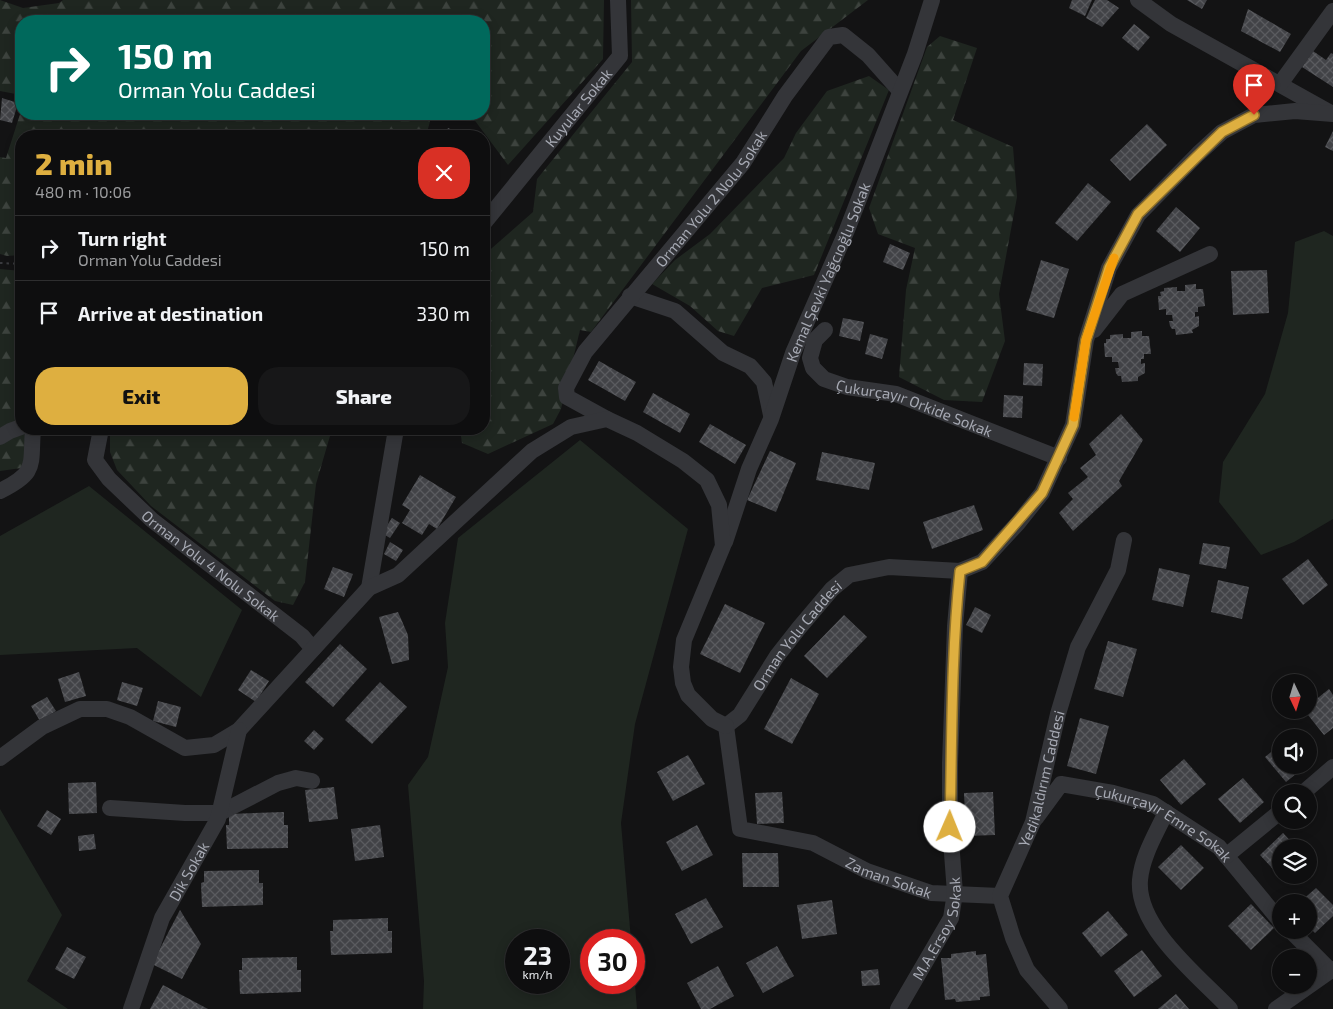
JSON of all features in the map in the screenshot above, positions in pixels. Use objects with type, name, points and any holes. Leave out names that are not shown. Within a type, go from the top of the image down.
[{"type":"street","name":"Kuyular Sokak","points":[[490,216],[620,56],[618,0]]},
{"type":"street","name":"Kemal Şevki Yağcıoğlu Sokak","points":[[723,546],[794,353],[847,230],[900,91],[932,0]]},
{"type":"street","points":[[1138,0],[1171,24],[1333,114]]},
{"type":"street","points":[[1280,84],[1333,11]]},
{"type":"street","name":"Orman Yolu 2 Nolu Sokak","points":[[607,419],[572,402],[567,397],[566,388],[585,352],[743,163],[785,96],[829,37],[844,35],[868,55],[900,91]]},
{"type":"street","name":"Orman Yolu Caddesi","points":[[726,726],[740,715],[778,656],[799,628],[832,589],[849,575],[888,567],[960,571],[982,562],[1018,523],[1042,493],[1073,425],[1086,340],[1109,268],[1138,214],[1222,132],[1254,115],[1295,111],[1333,114]]},
{"type":"street","points":[[1086,340],[1122,294],[1210,254]]},
{"type":"street","points":[[630,296],[676,311],[723,353],[750,366],[764,382],[771,419]]},
{"type":"street","name":"Çukurçayır Orkide Sokak","points":[[825,330],[815,340],[810,358],[813,368],[824,379],[847,387],[896,394],[1059,458]]},
{"type":"street","points":[[0,758],[42,727],[80,709],[107,709],[130,717],[185,748],[214,745],[238,730],[369,588],[398,575],[532,450],[571,427],[607,419],[637,433],[676,456],[707,480],[718,505],[723,546],[684,640],[681,667],[683,683],[688,695],[712,719],[726,726]]},
{"type":"street","points":[[0,430],[15,423]]},
{"type":"street","points":[[0,437],[15,430]]},
{"type":"street","points":[[0,490],[21,480],[30,468],[33,452],[32,435]]},
{"type":"street","name":"Orman Yolu 4 Nolu Sokak","points":[[100,435],[96,460],[109,479],[152,520],[302,636],[313,649]]},
{"type":"street","points":[[369,588],[395,435]]},
{"type":"street","name":"Yedikaldırım Caddesi","points":[[1000,896],[1034,822],[1058,714],[1078,647],[1118,570],[1124,540]]},
{"type":"street","name":"M.A.Ersoy Sokak","points":[[898,1009],[951,918],[955,893],[950,827],[950,763],[954,626],[960,571]]},
{"type":"street","name":"Zaman Sokak","points":[[726,726],[740,829],[813,843],[867,871],[931,893],[1000,896]]},
{"type":"street","name":"Dik Sokak","points":[[131,1009],[162,918],[220,813],[238,730]]},
{"type":"street","points":[[1314,784],[1333,768]]},
{"type":"street","points":[[110,808],[185,813],[220,813],[278,782],[296,778],[312,781]]},
{"type":"street","name":"Çukurçayır Emre Sokak","points":[[1034,822],[1061,784],[1113,793],[1153,804],[1220,847],[1272,911]]},
{"type":"street","points":[[1166,812],[1143,863],[1140,882],[1143,901],[1156,930],[1173,953],[1230,1009]]},
{"type":"street","points":[[1226,856],[1272,818]]},
{"type":"street","points":[[1000,896],[1013,938],[1027,970],[1060,1009]]},
{"type":"street","points":[[1276,1009],[1298,1001],[1332,970],[1299,939]]},
{"type":"path","points":[[0,263],[15,264]]},
{"type":"green space","points":[[0,0],[23,8],[59,3],[63,0],[604,0],[603,59],[508,165],[490,141],[490,130],[482,130],[474,120],[490,120],[490,15],[15,15],[15,94],[0,91]]},
{"type":"green space","points":[[631,0],[868,0],[801,51],[591,332],[580,330],[561,409],[553,424],[488,454],[462,443],[461,435],[490,435],[490,250],[533,212],[537,179],[632,62]]},
{"type":"green space","points":[[940,36],[977,48],[953,120],[1013,147],[1017,197],[999,294],[1005,341],[982,402],[944,400],[899,377],[906,290],[915,248],[878,234],[869,208],[927,47]]},
{"type":"green space","points":[[869,76],[889,90],[814,275],[762,288],[734,336],[718,331],[690,306],[652,284],[675,260],[710,234],[784,158],[796,133],[827,91]]},
{"type":"green space","points":[[18,120],[430,120],[428,130],[15,130],[15,255],[7,256],[0,254],[0,157],[6,158]]},
{"type":"green space","points":[[1324,231],[1333,236],[1333,519],[1294,542],[1261,555],[1219,502],[1223,462],[1265,394],[1288,313],[1295,242]]},
{"type":"green space","points":[[0,269],[15,270],[15,435],[28,435],[27,455],[21,468],[0,471]]},
{"type":"green space","points":[[110,435],[330,435],[316,484],[305,582],[293,605],[275,601],[151,506],[117,470],[110,452]]},
{"type":"green space","points":[[580,440],[688,529],[635,724],[621,823],[630,929],[580,929],[580,994],[636,994],[637,1009],[423,1009],[424,981],[408,785],[428,757],[448,667],[445,623],[458,538]]},
{"type":"green space","points":[[89,486],[242,610],[201,697],[137,648],[0,655],[0,536]]},
{"type":"green space","points":[[0,809],[62,915],[27,981],[68,1009],[0,1009]]},
{"type":"building","points":[[1072,0],[1092,0],[1085,16],[1069,8]]},
{"type":"building","points":[[1095,0],[1107,0],[1119,8],[1102,27],[1086,18]]},
{"type":"building","points":[[1187,0],[1207,0],[1202,9]]},
{"type":"building","points":[[1248,9],[1291,34],[1280,52],[1241,31]]},
{"type":"building","points":[[1134,24],[1150,37],[1138,51],[1122,38]]},
{"type":"building","points":[[1313,51],[1326,60],[1331,53],[1333,54],[1333,87],[1302,67]]},
{"type":"building","points":[[2,98],[15,102],[15,113],[12,123],[0,120]]},
{"type":"building","points":[[1147,124],[1167,145],[1130,181],[1110,160]]},
{"type":"building","points":[[1333,131],[1333,151],[1325,147]]},
{"type":"building","points":[[1088,183],[1111,202],[1077,241],[1055,223]]},
{"type":"building","points":[[1176,207],[1200,228],[1180,252],[1156,231]]},
{"type":"building","points":[[890,244],[910,253],[903,270],[883,262]]},
{"type":"building","points":[[1041,260],[1069,269],[1054,318],[1026,310]]},
{"type":"building","points":[[1267,270],[1269,313],[1233,315],[1231,271]]},
{"type":"building","points":[[1196,284],[1196,289],[1203,289],[1205,306],[1198,307],[1198,312],[1195,312],[1195,317],[1199,316],[1199,326],[1192,330],[1193,333],[1176,335],[1175,329],[1172,329],[1169,321],[1173,321],[1172,315],[1166,315],[1166,309],[1159,310],[1158,296],[1161,296],[1160,292],[1164,291],[1164,288],[1177,287],[1177,291],[1185,291],[1185,285]]},
{"type":"building","points":[[843,318],[864,322],[860,341],[839,336]]},
{"type":"building","points":[[1142,331],[1142,336],[1149,336],[1151,354],[1144,354],[1144,359],[1141,359],[1141,364],[1145,363],[1145,373],[1138,377],[1138,381],[1122,382],[1121,376],[1118,376],[1115,368],[1119,368],[1118,362],[1112,362],[1112,357],[1105,357],[1104,343],[1106,343],[1106,339],[1110,339],[1110,335],[1123,334],[1123,338],[1131,338],[1131,332]]},
{"type":"building","points":[[870,334],[888,339],[882,359],[865,354]]},
{"type":"building","points":[[599,361],[636,382],[625,401],[588,380]]},
{"type":"building","points":[[1024,363],[1043,364],[1042,386],[1023,385]]},
{"type":"building","points":[[653,393],[690,414],[680,433],[643,412]]},
{"type":"building","points":[[1004,395],[1023,396],[1022,418],[1003,417]]},
{"type":"building","points":[[1121,414],[1143,440],[1119,481],[1122,486],[1073,531],[1059,513],[1073,499],[1068,493],[1088,477],[1080,468],[1096,455],[1089,444]]},
{"type":"building","points":[[710,424],[746,445],[735,464],[699,442]]},
{"type":"building","points":[[770,451],[796,463],[776,512],[747,500]]},
{"type":"building","points":[[822,452],[875,463],[869,490],[816,480]]},
{"type":"building","points":[[420,475],[456,497],[437,529],[429,524],[422,535],[402,523],[410,510],[402,505]]},
{"type":"building","points":[[974,505],[983,530],[932,549],[923,522]]},
{"type":"building","points":[[392,518],[400,523],[390,538],[382,533]]},
{"type":"building","points":[[390,542],[403,550],[396,561],[384,554]]},
{"type":"building","points":[[1203,543],[1230,547],[1226,569],[1199,564]]},
{"type":"building","points":[[1308,559],[1328,585],[1303,605],[1282,579]]},
{"type":"building","points":[[333,567],[353,574],[344,597],[324,589]]},
{"type":"building","points":[[1159,568],[1190,575],[1183,607],[1152,600]]},
{"type":"building","points":[[1218,580],[1249,587],[1242,619],[1211,612]]},
{"type":"building","points":[[725,604],[765,623],[740,673],[700,654]]},
{"type":"building","points":[[975,607],[991,615],[982,633],[966,625]]},
{"type":"building","points":[[398,612],[408,635],[409,660],[392,664],[379,617]]},
{"type":"building","points":[[844,615],[867,637],[827,678],[804,656]]},
{"type":"building","points":[[1108,641],[1137,649],[1123,697],[1094,689]]},
{"type":"building","points":[[340,644],[367,669],[333,707],[305,682]]},
{"type":"building","points":[[251,670],[269,681],[256,702],[238,690]]},
{"type":"building","points":[[79,672],[86,696],[65,702],[58,679]]},
{"type":"building","points":[[791,678],[819,694],[792,744],[764,729]]},
{"type":"building","points":[[122,682],[143,688],[137,706],[117,700]]},
{"type":"building","points":[[380,682],[407,707],[372,744],[345,720]]},
{"type":"building","points":[[1329,689],[1333,695],[1333,728],[1324,735],[1311,719],[1318,719],[1318,698]]},
{"type":"building","points":[[47,697],[56,711],[40,721],[31,706]]},
{"type":"building","points":[[158,701],[181,707],[176,727],[153,721]]},
{"type":"building","points":[[1080,718],[1109,726],[1096,774],[1067,766]]},
{"type":"building","points":[[314,730],[324,739],[314,750],[304,741]]},
{"type":"building","points":[[1272,751],[1272,765],[1265,757]]},
{"type":"building","points":[[688,755],[705,784],[673,801],[657,772]]},
{"type":"building","points":[[1184,759],[1206,784],[1181,805],[1160,780]]},
{"type":"building","points":[[1279,774],[1296,774],[1286,782]]},
{"type":"building","points":[[1243,778],[1264,802],[1240,823],[1218,799]]},
{"type":"building","points":[[96,782],[97,813],[69,814],[68,783]]},
{"type":"building","points":[[334,787],[338,819],[309,822],[305,790]]},
{"type":"building","points":[[782,792],[784,823],[757,824],[755,793]]},
{"type":"building","points":[[993,792],[995,835],[966,836],[964,793]]},
{"type":"building","points":[[47,810],[61,819],[51,835],[37,826]]},
{"type":"building","points":[[284,812],[284,825],[288,825],[288,848],[227,849],[226,825],[229,825],[229,814]]},
{"type":"building","points":[[380,825],[384,857],[355,861],[351,829]]},
{"type":"building","points":[[697,825],[713,855],[682,871],[666,842]]},
{"type":"building","points":[[1283,833],[1289,839],[1277,839]]},
{"type":"building","points":[[94,834],[96,849],[79,851],[78,836]]},
{"type":"building","points":[[1272,844],[1272,868],[1260,855]]},
{"type":"building","points":[[1181,845],[1204,868],[1181,890],[1158,867]]},
{"type":"building","points":[[742,853],[778,853],[779,887],[743,887]]},
{"type":"building","points":[[259,870],[259,883],[263,883],[263,905],[202,907],[201,883],[204,882],[204,871]]},
{"type":"building","points":[[1316,888],[1333,905],[1333,916],[1317,931],[1317,894],[1309,894]]},
{"type":"building","points":[[706,898],[723,927],[691,944],[675,914]]},
{"type":"building","points":[[832,900],[837,934],[802,939],[797,905]]},
{"type":"building","points":[[1251,904],[1272,926],[1272,930],[1251,950],[1228,926]]},
{"type":"building","points":[[180,910],[201,944],[182,979],[152,964]]},
{"type":"building","points":[[1108,911],[1128,935],[1101,957],[1082,933]]},
{"type":"building","points":[[388,918],[388,931],[392,931],[392,953],[331,955],[330,931],[333,931],[333,920]]},
{"type":"building","points":[[777,946],[794,976],[763,993],[746,963]]},
{"type":"building","points":[[67,947],[86,957],[74,979],[55,969]]},
{"type":"building","points":[[1142,950],[1162,976],[1134,997],[1114,971]]},
{"type":"building","points":[[976,951],[976,955],[986,954],[990,996],[980,997],[980,1000],[956,1002],[955,999],[945,1000],[941,958],[951,958],[951,954]]},
{"type":"building","points":[[297,957],[297,970],[301,970],[301,992],[240,994],[239,970],[242,970],[242,958]]},
{"type":"building","points":[[718,966],[734,996],[710,1009],[701,1009],[687,983]]},
{"type":"building","points":[[878,969],[880,985],[862,986],[861,971]]},
{"type":"building","points":[[163,985],[208,1009],[150,1009]]},
{"type":"building","points":[[1176,994],[1189,1009],[1158,1009]]},
{"type":"slow traffic","points":[[1074,417],[1086,340],[1109,268],[1114,258]]},
{"type":"route","points":[[950,827],[954,626],[960,571],[982,562],[1018,523],[1042,493],[1073,425],[1086,340],[1109,268],[1138,214],[1222,132],[1254,115]]}]
